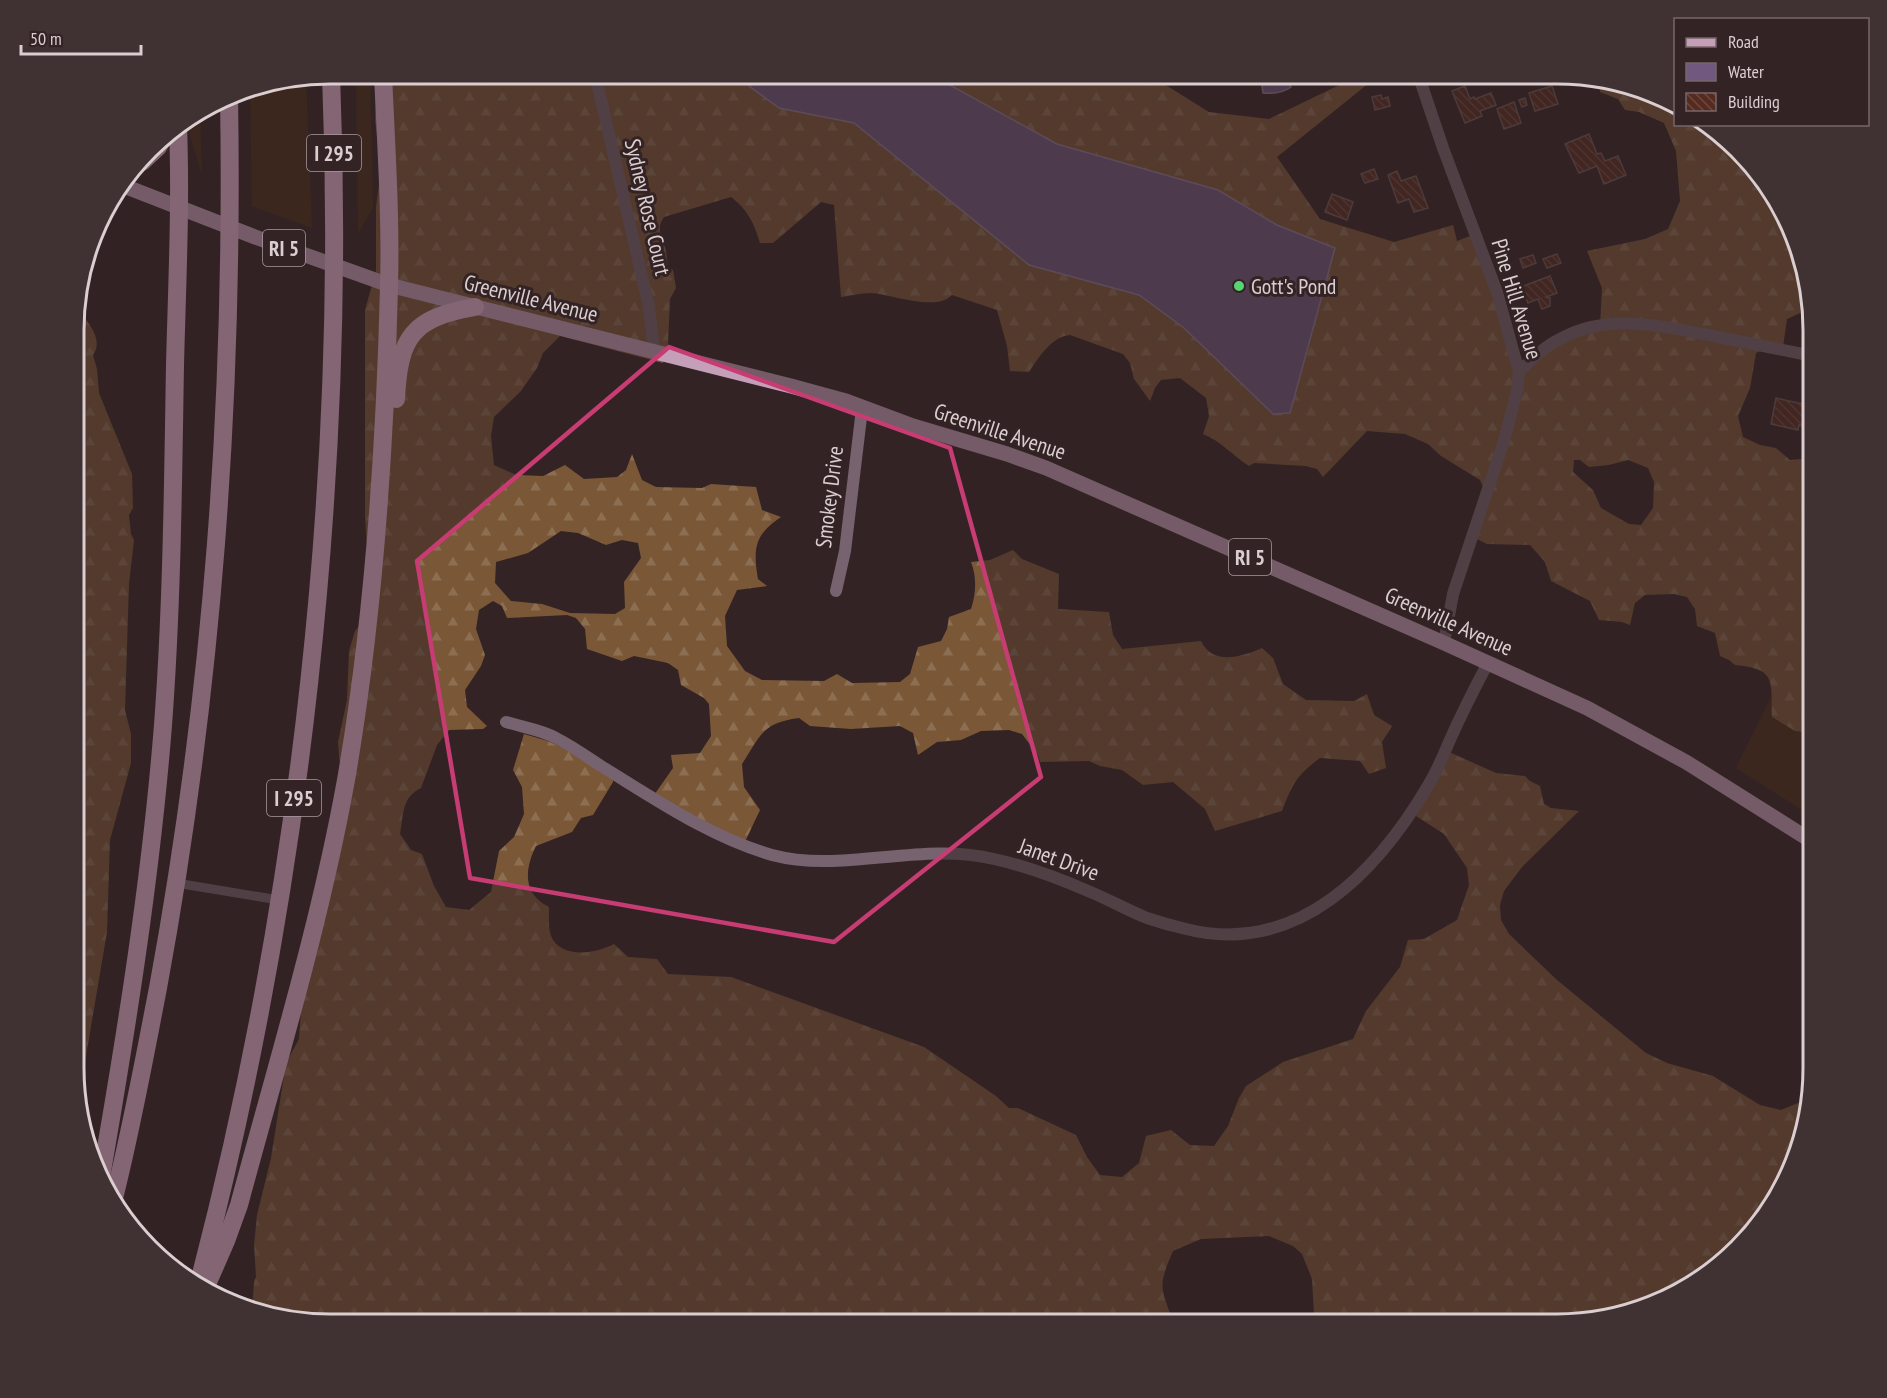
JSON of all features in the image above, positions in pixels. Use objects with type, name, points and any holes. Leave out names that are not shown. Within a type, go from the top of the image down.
[{"type":"highway","name":"I 295","points":[[201,1278],[239,1115],[279,900],[300,750],[314,621],[328,437],[335,232],[331,84]]},
{"type":"highway","points":[[208,1282],[239,1205],[322,894],[355,724],[373,570],[389,285],[383,84]]},
{"type":"highway","points":[[116,1189],[133,1119],[176,884],[198,728],[217,553],[226,378],[230,194],[229,106]]},
{"type":"highway","points":[[103,1163],[146,898],[163,725],[171,584],[180,208],[178,136]]},
{"type":"highway","points":[[380,464],[393,425],[399,365],[408,339],[420,327],[438,318],[475,308]]},
{"type":"main road","name":"Greenville Avenue","points":[[129,188],[255,237],[389,285],[846,401],[862,409],[1046,468],[1587,708],[1646,739],[1803,837]]},
{"type":"street","name":"Sydney Rose Court","points":[[597,84],[649,307],[654,351]]},
{"type":"street","name":"Pine Hill Avenue","points":[[1421,84],[1497,292],[1519,372],[1517,391],[1504,441],[1453,594],[1444,643]]},
{"type":"street","points":[[1519,372],[1538,354],[1562,337],[1583,329],[1607,324],[1632,323],[1681,330],[1803,354]]},
{"type":"street","name":"Smokey Drive","points":[[836,591],[845,551],[862,409]]},
{"type":"street","name":"Janet Drive","points":[[506,722],[554,736],[666,806],[710,830],[772,854],[796,860],[834,860],[936,852],[966,853],[1033,870],[1089,891],[1147,918],[1190,930],[1220,934],[1246,934],[1270,929],[1297,919],[1326,903],[1363,874],[1397,834],[1431,782],[1468,699],[1488,663]]},
{"type":"lane","points":[[176,884],[279,900]]},
{"type":"highlighted area","points":[[669,347],[950,448],[1041,777],[834,942],[470,878],[417,561]]},
{"type":"shaded area","points":[[356,84],[370,84],[373,208],[358,233]]},
{"type":"shaded area","points":[[306,85],[312,228],[252,206],[250,97],[266,92]]},
{"type":"shaded area","points":[[200,121],[202,175],[190,128]]},
{"type":"shaded area","points":[[1775,689],[1803,700],[1803,811],[1736,768]]},
{"type":"green space","points":[[377,84],[1164,84],[1209,112],[1269,119],[1341,84],[1368,84],[1277,157],[1320,219],[1394,242],[1453,225],[1457,241],[1470,236],[1521,365],[1545,351],[1600,327],[1602,288],[1587,251],[1645,239],[1668,229],[1680,201],[1676,151],[1664,123],[1639,112],[1625,110],[1618,99],[1600,92],[1600,88],[1621,92],[1666,109],[1674,114],[1674,126],[1695,126],[1731,156],[1762,193],[1778,221],[1790,251],[1801,298],[1802,312],[1787,319],[1782,354],[1760,351],[1756,353],[1750,388],[1738,416],[1743,437],[1760,445],[1776,448],[1790,460],[1803,459],[1803,732],[1795,731],[1772,717],[1772,694],[1769,679],[1758,670],[1735,665],[1720,656],[1715,633],[1697,626],[1695,609],[1687,597],[1674,594],[1645,595],[1635,603],[1630,625],[1599,620],[1590,601],[1551,581],[1545,562],[1530,545],[1487,544],[1473,537],[1484,489],[1480,480],[1441,456],[1428,444],[1405,434],[1367,431],[1323,477],[1317,469],[1306,466],[1254,463],[1249,466],[1203,434],[1209,416],[1206,398],[1180,378],[1161,380],[1150,401],[1134,379],[1130,363],[1123,354],[1070,335],[1051,344],[1029,372],[1010,371],[1007,346],[997,310],[952,295],[945,300],[935,302],[913,301],[870,293],[841,297],[834,205],[821,202],[773,243],[760,243],[750,217],[731,197],[664,217],[661,222],[660,234],[666,251],[668,267],[673,270],[676,288],[670,299],[668,344],[663,363],[560,336],[543,353],[537,368],[521,391],[494,417],[491,436],[494,465],[516,475],[543,476],[565,465],[584,479],[617,477],[626,470],[632,454],[642,480],[656,487],[702,488],[711,484],[756,487],[762,510],[781,517],[765,530],[756,551],[758,579],[767,586],[737,590],[725,616],[727,646],[745,671],[762,680],[824,681],[837,674],[852,683],[900,682],[910,674],[918,647],[941,641],[947,629],[949,617],[971,609],[975,586],[971,562],[990,560],[1013,550],[1022,559],[1059,574],[1058,609],[1109,612],[1113,635],[1122,649],[1201,641],[1213,654],[1228,657],[1262,648],[1273,658],[1283,684],[1306,700],[1354,701],[1367,694],[1374,715],[1392,726],[1382,742],[1386,768],[1369,774],[1360,761],[1320,758],[1296,781],[1282,811],[1215,831],[1205,809],[1173,782],[1143,785],[1122,770],[1100,766],[1089,761],[1040,762],[1038,755],[1022,734],[1009,730],[981,731],[961,740],[937,742],[918,755],[913,733],[900,726],[851,729],[810,726],[799,718],[770,727],[759,738],[742,764],[744,787],[760,810],[742,848],[652,798],[673,768],[671,755],[700,753],[711,736],[709,704],[704,698],[681,685],[678,670],[668,663],[634,656],[622,661],[587,649],[585,629],[576,618],[567,615],[507,618],[502,606],[493,601],[479,610],[476,629],[485,655],[481,666],[465,690],[467,707],[487,726],[483,729],[449,730],[437,745],[421,788],[407,802],[400,834],[411,850],[422,854],[434,886],[446,907],[469,910],[491,892],[499,851],[514,837],[524,814],[522,787],[513,770],[524,734],[563,748],[613,778],[613,782],[593,815],[581,818],[572,832],[536,846],[529,864],[530,889],[540,902],[549,907],[550,933],[562,948],[588,952],[614,944],[628,957],[657,959],[668,974],[731,977],[924,1047],[996,1096],[1009,1108],[1018,1108],[1076,1135],[1087,1157],[1100,1175],[1122,1177],[1139,1163],[1146,1136],[1171,1130],[1190,1145],[1214,1146],[1228,1126],[1246,1086],[1283,1062],[1353,1039],[1366,1011],[1400,967],[1408,940],[1424,939],[1457,920],[1469,885],[1467,868],[1444,834],[1416,816],[1449,752],[1496,773],[1525,776],[1540,786],[1544,804],[1551,808],[1579,811],[1522,867],[1504,891],[1500,905],[1501,920],[1509,934],[1557,980],[1646,1053],[1667,1063],[1713,1076],[1760,1105],[1781,1110],[1801,1102],[1790,1147],[1778,1177],[1762,1205],[1731,1242],[1694,1273],[1666,1289],[1636,1301],[1589,1312],[1314,1314],[1312,1279],[1302,1254],[1293,1246],[1269,1236],[1201,1239],[1173,1251],[1163,1281],[1164,1294],[1170,1314],[330,1314],[298,1312],[253,1302],[256,1277],[254,1245],[257,1215],[271,1158],[286,1063],[299,1039],[301,1011],[340,765],[338,742],[347,700],[349,651],[355,631],[375,607],[369,581],[365,516],[365,310],[376,271],[376,207],[381,169],[375,120]],"holes":[[[1574,460],[1580,460],[1589,467],[1628,460],[1648,468],[1654,482],[1653,508],[1641,525],[1629,524],[1601,508],[1593,490],[1573,472]],[[561,531],[578,533],[606,545],[622,540],[638,543],[641,558],[624,582],[625,608],[615,614],[570,613],[542,604],[511,601],[495,583],[496,562],[528,553]]]},
{"type":"green space","points":[[85,318],[97,342],[93,355],[99,393],[132,474],[133,508],[129,515],[134,540],[129,584],[125,710],[131,734],[131,763],[110,840],[107,932],[84,1066]]},
{"type":"water","points":[[752,84],[948,84],[1057,144],[1218,190],[1277,225],[1335,248],[1290,413],[1273,414],[1184,328],[1139,295],[1029,265],[854,123],[779,108],[749,86]]},
{"type":"water","points":[[1264,84],[1290,84],[1291,87],[1278,93],[1263,93]]},
{"type":"building","points":[[1465,86],[1470,99],[1491,93],[1496,105],[1480,111],[1482,116],[1465,123],[1452,91]]},
{"type":"building","points":[[1552,86],[1558,104],[1535,111],[1529,93]]},
{"type":"building","points":[[1381,95],[1382,99],[1388,97],[1390,106],[1375,110],[1372,97]]},
{"type":"building","points":[[1525,98],[1527,105],[1522,107],[1519,100]]},
{"type":"building","points":[[1514,102],[1521,123],[1504,129],[1497,109]]},
{"type":"building","points":[[1589,134],[1597,154],[1601,153],[1605,161],[1618,156],[1626,175],[1604,184],[1597,166],[1579,173],[1565,144]]},
{"type":"building","points":[[1374,169],[1378,179],[1365,183],[1361,174]]},
{"type":"building","points":[[1397,171],[1401,181],[1416,176],[1428,208],[1414,212],[1409,199],[1398,203],[1388,175]]},
{"type":"building","points":[[1332,194],[1353,202],[1347,220],[1325,212]]},
{"type":"building","points":[[1557,254],[1561,263],[1547,268],[1543,259]]},
{"type":"building","points":[[1533,255],[1536,263],[1523,268],[1520,259]]},
{"type":"building","points":[[1550,276],[1557,293],[1546,297],[1550,298],[1550,306],[1542,309],[1538,299],[1528,303],[1521,287]]},
{"type":"building","points":[[1776,398],[1803,404],[1803,426],[1799,425],[1798,430],[1771,424]]},
{"type":"place","name":"Gott's Pond","points":[[1239,286]]}]
